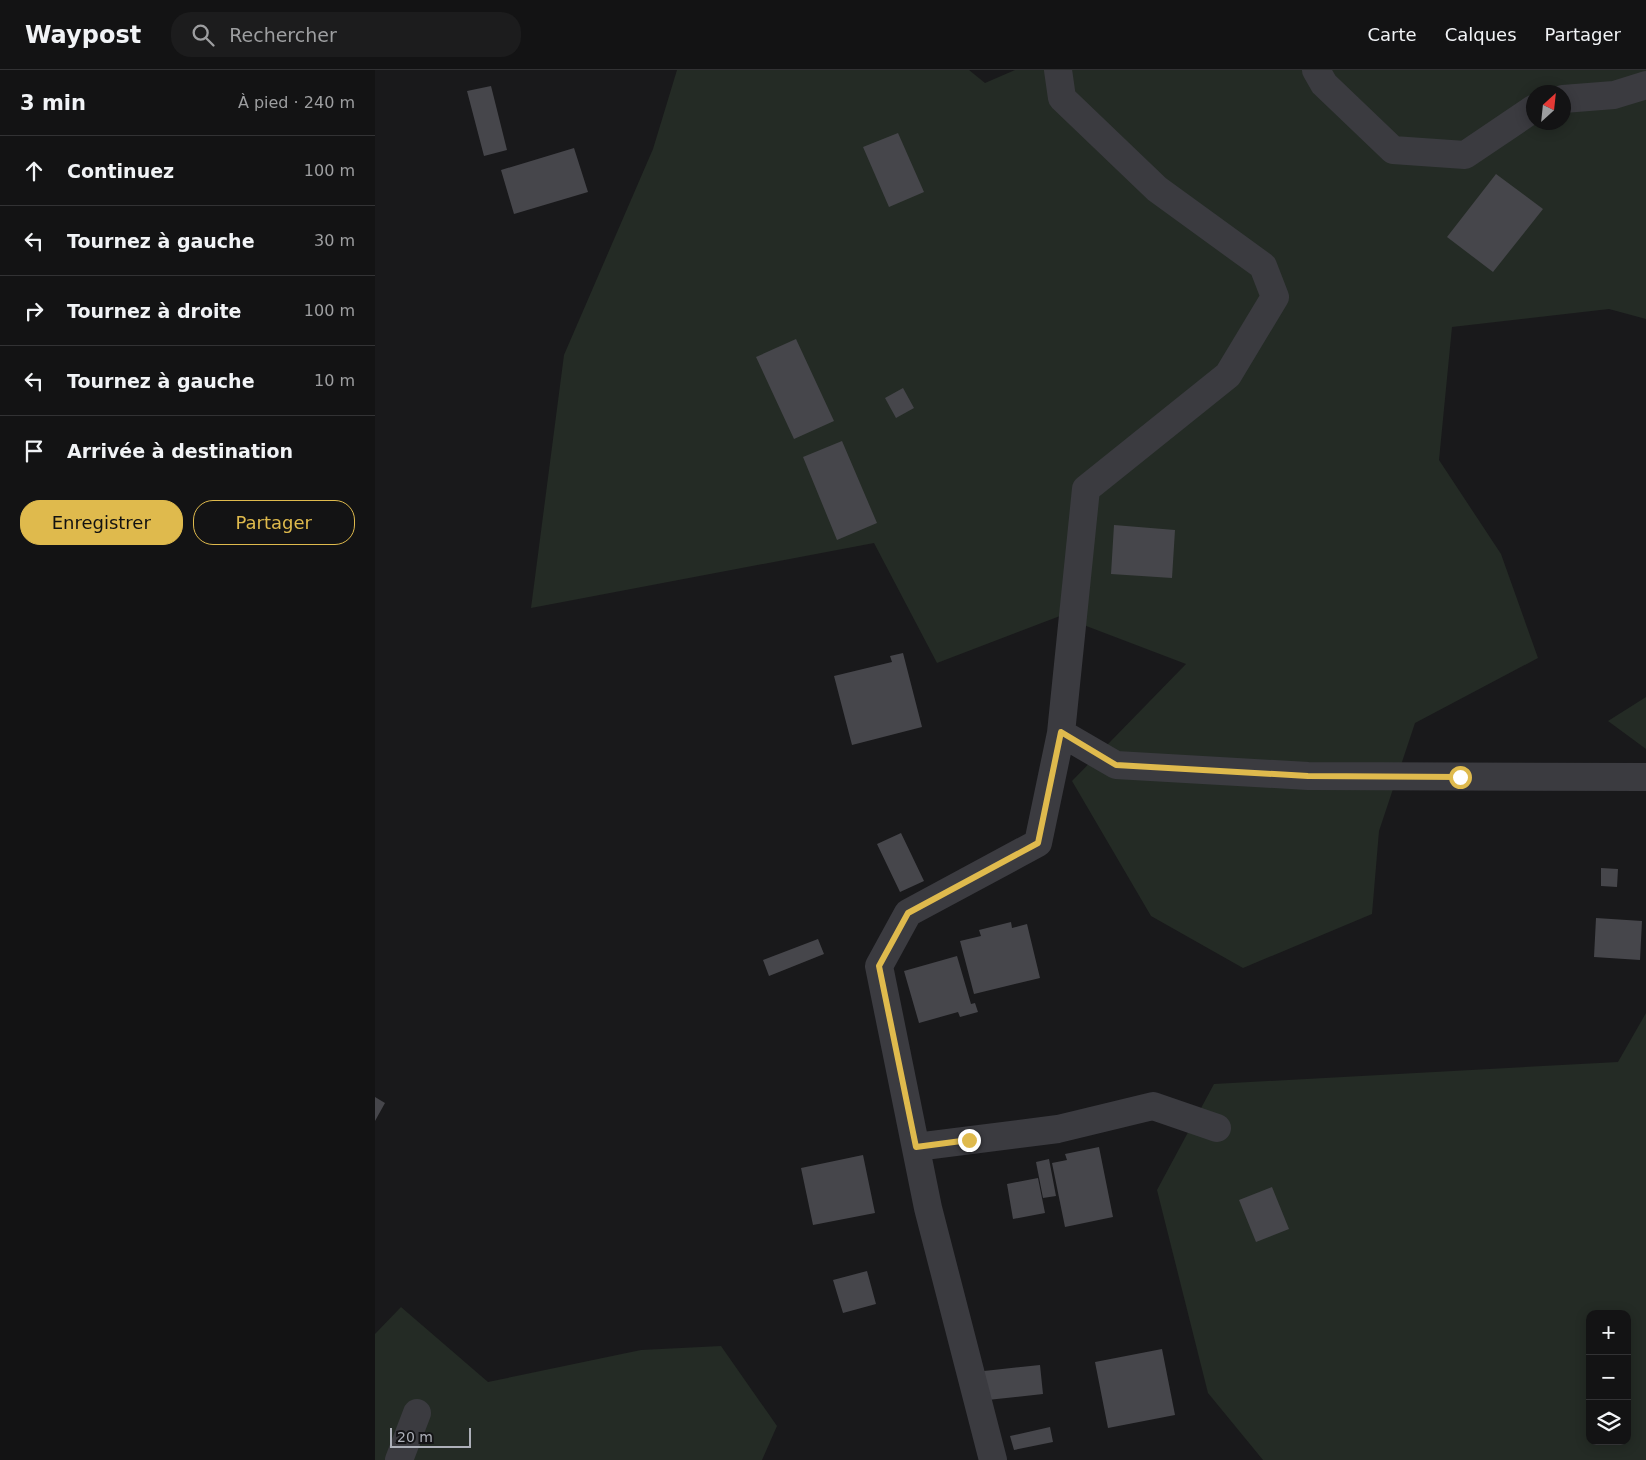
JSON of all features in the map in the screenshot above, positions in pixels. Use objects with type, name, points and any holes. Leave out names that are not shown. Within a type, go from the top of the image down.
[{"type":"street","points":[[993,1460],[928,1208],[879,966],[908,913],[1038,843],[1061,732],[1086,489],[1228,375],[1275,297],[1263,266],[1157,189],[1062,98],[1058,70]]},
{"type":"street","points":[[1316,70],[1324,84],[1393,150],[1465,155],[1526,114]]},
{"type":"street","points":[[1571,98],[1615,95],[1646,85]]},
{"type":"street","points":[[1061,732],[1116,765],[1308,776],[1646,777]]},
{"type":"street","points":[[916,1147],[1058,1129],[1153,1106],[1217,1128]]},
{"type":"street","points":[[399,1460],[417,1413]]},
{"type":"shaded area","points":[[677,70],[969,70],[985,83],[1015,70],[1646,70],[1646,319],[1609,309],[1452,327],[1439,460],[1501,554],[1538,658],[1415,723],[1379,831],[1372,914],[1243,968],[1151,916],[1072,781],[1186,664],[1060,616],[937,663],[874,543],[531,608],[564,355],[653,149]]},
{"type":"shaded area","points":[[1646,697],[1646,749],[1608,721]]},
{"type":"shaded area","points":[[1646,1013],[1646,1460],[1263,1460],[1208,1393],[1157,1190],[1214,1084],[1618,1062]]},
{"type":"shaded area","points":[[401,1307],[488,1382],[641,1350],[721,1346],[777,1426],[762,1460],[375,1460],[375,1334]]},
{"type":"building","points":[[491,86],[507,150],[484,156],[467,91]]},
{"type":"building","points":[[898,133],[924,192],[889,207],[863,147]]},
{"type":"building","points":[[574,148],[588,192],[514,214],[501,170]]},
{"type":"building","points":[[1496,174],[1543,209],[1493,272],[1447,237]]},
{"type":"building","points":[[796,339],[834,421],[794,439],[756,357]]},
{"type":"building","points":[[903,388],[914,408],[896,418],[885,398]]},
{"type":"building","points":[[842,441],[877,523],[837,540],[803,457]]},
{"type":"building","points":[[1114,525],[1175,530],[1172,578],[1111,574]]},
{"type":"building","points":[[903,653],[922,727],[852,745],[834,676],[892,662],[890,656]]},
{"type":"building","points":[[901,833],[924,881],[900,892],[877,844]]},
{"type":"building","points":[[1601,868],[1618,869],[1617,887],[1601,886]]},
{"type":"building","points":[[1596,918],[1642,921],[1640,960],[1594,957]]},
{"type":"building","points":[[1011,922],[1012,928],[1027,924],[1040,978],[974,994],[960,941],[981,936],[979,930]]},
{"type":"building","points":[[818,939],[824,954],[769,976],[763,960]]},
{"type":"building","points":[[957,956],[971,1004],[975,1003],[978,1012],[960,1017],[958,1012],[919,1023],[904,971]]},
{"type":"building","points":[[375,1097],[385,1103],[375,1121]]},
{"type":"building","points":[[1099,1147],[1113,1217],[1065,1227],[1052,1163],[1067,1160],[1065,1154]]},
{"type":"building","points":[[863,1155],[875,1213],[813,1225],[801,1168]]},
{"type":"building","points":[[1049,1159],[1056,1196],[1043,1198],[1036,1162]]},
{"type":"building","points":[[1038,1178],[1045,1213],[1013,1219],[1007,1184]]},
{"type":"building","points":[[1272,1187],[1289,1229],[1256,1242],[1239,1200]]},
{"type":"building","points":[[867,1271],[876,1304],[843,1313],[833,1280]]},
{"type":"building","points":[[1162,1349],[1175,1415],[1108,1428],[1095,1362]]},
{"type":"building","points":[[1040,1365],[1043,1394],[978,1401],[975,1372]]},
{"type":"building","points":[[1050,1427],[1053,1442],[1014,1450],[1010,1436]]},
{"type":"route","points":[[969,1140],[916,1147],[879,966],[908,913],[1038,843],[1061,732],[1116,765],[1308,776],[1460,777]]}]
